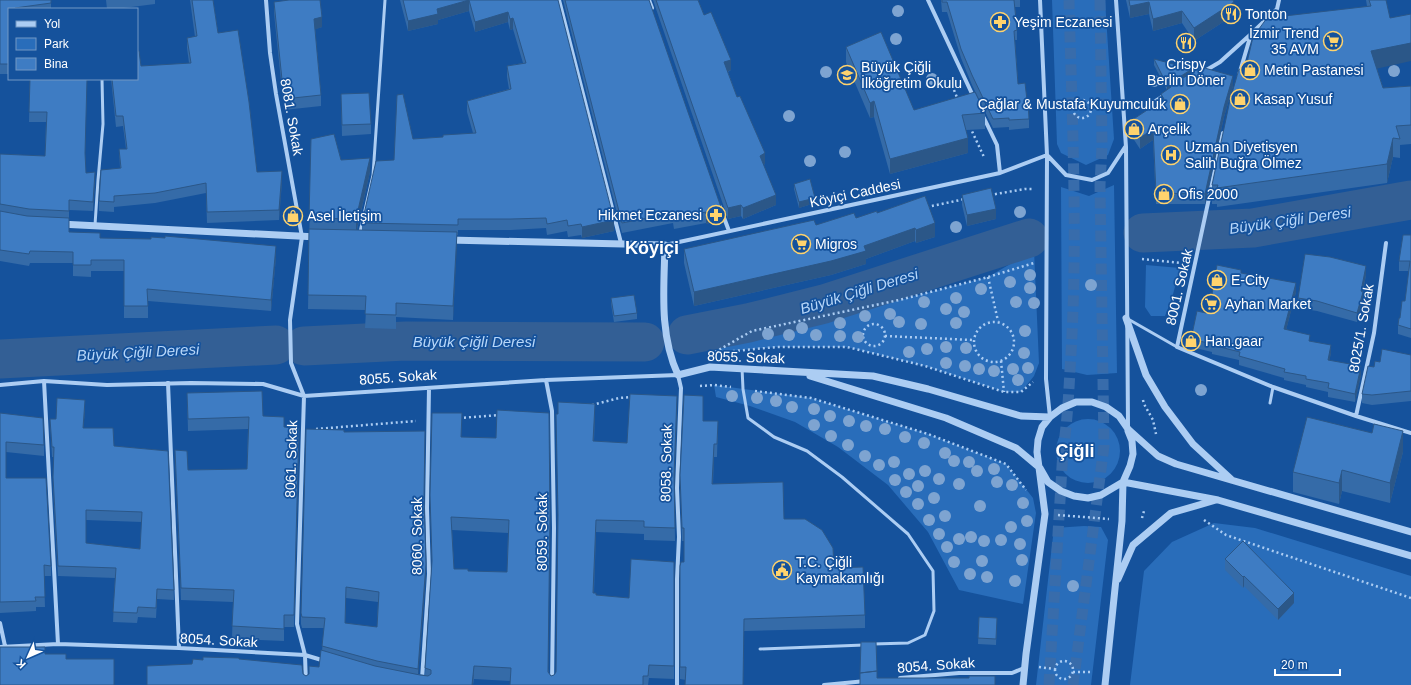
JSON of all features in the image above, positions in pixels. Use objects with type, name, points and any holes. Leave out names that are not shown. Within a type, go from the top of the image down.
[{"type":"street","name":"8081. Sokak","points":[[266,0],[270,53],[276,94],[302,237]]},
{"type":"street","points":[[559,0],[621,244]]},
{"type":"street","points":[[649,0],[654,15]]},
{"type":"street","points":[[928,0],[977,104]]},
{"type":"street","points":[[1040,0],[1048,155],[1046,379],[1050,417]]},
{"type":"street","points":[[1105,685],[1122,521],[1123,482],[1130,466],[1133,454],[1132,441],[1128,428],[1126,318],[1126,146],[1116,0]]},
{"type":"street","points":[[1202,73],[1220,62],[1251,34],[1277,9],[1280,0]]},
{"type":"street","points":[[1238,80],[1251,34]]},
{"type":"street","points":[[1154,102],[1171,92]]},
{"type":"street","points":[[980,111],[996,145],[1000,173]]},
{"type":"street","name":"8001. Sokak","points":[[1225,125],[1177,347],[1273,387],[1356,416],[1411,433]]},
{"type":"street","points":[[1048,155],[1066,175],[1092,180],[1108,173],[1126,146]]},
{"type":"street","name":"Köyiçi Caddesi","points":[[665,245],[1000,173],[1048,155]]},
{"type":"street","points":[[718,201],[728,231]]},
{"type":"street","points":[[51,224],[323,237]]},
{"type":"street","name":"8061. Sokak","points":[[302,237],[290,320],[291,363],[304,396],[297,624],[304,655],[306,685]]},
{"type":"street","points":[[358,238],[366,238]]},
{"type":"street","points":[[438,240],[665,245]]},
{"type":"street","name":"8025/1. Sokak","points":[[1356,416],[1374,334],[1386,243]]},
{"type":"street","name":"8058. Sokak","points":[[665,245],[664,313],[671,361],[678,375],[681,388],[677,488],[679,537],[677,579],[677,685]]},
{"type":"street","points":[[1126,318],[1146,375],[1165,407],[1193,444],[1233,481]]},
{"type":"street","name":"8055. Sokak","points":[[0,385],[44,381],[107,385],[168,383],[263,384],[304,396],[546,380],[678,375],[710,367],[799,372]]},
{"type":"street","points":[[799,372],[873,376],[928,389],[1021,416],[1050,417]]},
{"type":"street","points":[[799,372],[946,418],[1016,448],[1040,468],[1048,482],[1060,491],[1074,496],[1088,498],[1102,495],[1123,482],[1218,500],[1411,556]]},
{"type":"street","name":"8059. Sokak","points":[[546,380],[552,410],[554,521],[552,685]]},
{"type":"street","points":[[44,381],[58,644]]},
{"type":"street","points":[[168,383],[179,648]]},
{"type":"street","name":"8060. Sokak","points":[[421,684],[429,574],[427,508],[429,388]]},
{"type":"street","points":[[1023,685],[1045,514],[1037,452],[1038,440],[1042,427],[1050,417],[1062,408],[1076,402],[1092,402],[1106,407],[1119,416],[1128,428],[1158,456],[1176,464],[1411,532]]},
{"type":"street","points":[[1115,586],[1133,545],[1171,513],[1218,500]]},
{"type":"street","points":[[0,623],[2,646]]},
{"type":"street","name":"8054. Sokak","points":[[2,646],[58,644],[179,648],[304,655],[333,663]]},
{"type":"street","name":"8054. Sokak","points":[[896,679],[959,673],[1012,673],[1025,668]]},
{"type":"street","points":[[824,685],[872,681]]},
{"type":"lane","points":[[358,238],[373,175],[385,0]]},
{"type":"lane","points":[[95,226],[103,124],[102,80]]},
{"type":"lane","points":[[1126,318],[1177,347]]},
{"type":"lane","points":[[742,368],[743,389],[748,418],[774,437],[807,451],[842,477],[908,534],[933,571],[934,611],[925,635],[908,643],[760,649]]},
{"type":"lane","points":[[1270,403],[1273,387]]},
{"type":"path","points":[[1083,100],[1090,104],[1092,109],[1090,115],[1082,119],[1074,114],[1072,108],[1075,103],[1083,100]]},
{"type":"path","points":[[1054,106],[1072,108]]},
{"type":"path","points":[[1092,109],[1114,107]]},
{"type":"path","points":[[990,195],[1025,189],[1040,190]]},
{"type":"path","points":[[923,208],[968,198]]},
{"type":"path","points":[[1142,259],[1186,263]]},
{"type":"path","points":[[714,352],[752,330],[898,300],[988,277],[1040,261]]},
{"type":"path","points":[[988,277],[998,321]]},
{"type":"path","points":[[998,321],[1009,328],[1014,340],[1011,352],[1007,358],[1001,361],[987,361],[981,358],[977,353],[973,340],[975,333],[984,323],[998,321]]},
{"type":"path","points":[[870,324],[877,324],[883,329],[885,336],[882,343],[875,346],[868,345],[863,339],[863,332],[866,326],[870,324]]},
{"type":"path","points":[[885,336],[973,340]]},
{"type":"path","points":[[873,353],[875,346]]},
{"type":"path","points":[[1001,361],[1004,392]]},
{"type":"path","points":[[1054,515],[1111,520]]},
{"type":"path","points":[[1204,520],[1226,535],[1411,598]]},
{"type":"path","points":[[1065,660],[1071,663],[1073,672],[1067,679],[1061,679],[1056,675],[1054,669],[1057,663],[1065,660]]},
{"type":"path","points":[[1032,667],[1054,669]]},
{"type":"path","points":[[1073,672],[1096,672]]},
{"type":"green space","points":[[1052,0],[1105,0],[1114,139],[1108,155],[1086,165],[1061,153],[1057,144]]},
{"type":"green space","points":[[1114,185],[1117,373],[1087,375],[1062,369],[1061,187],[1089,196]]},
{"type":"green space","points":[[1034,250],[1039,363],[1034,376],[1021,392],[1004,392],[925,366],[847,347],[777,347],[714,352],[752,331],[899,300],[988,277]]},
{"type":"green space","points":[[1146,265],[1180,268],[1172,298],[1165,316],[1151,316],[1145,307]]},
{"type":"green space","points":[[714,385],[811,398],[928,434],[1006,464],[1033,498],[1036,513],[1023,604],[959,590],[928,532],[888,485],[838,447],[795,422],[750,406],[716,397]]},
{"type":"green space","points":[[1088,419],[1100,421],[1111,428],[1118,439],[1120,451],[1118,463],[1111,474],[1100,481],[1088,483],[1076,481],[1065,474],[1058,463],[1056,451],[1058,439],[1065,428],[1076,421]]},
{"type":"green space","points":[[1214,523],[1255,528],[1411,576],[1411,685],[1130,685],[1144,571],[1172,542]]},
{"type":"green space","points":[[1084,526],[1101,527],[1108,540],[1091,685],[1036,685],[1054,528]]},
{"type":"building","points":[[0,0],[51,0],[51,3],[8,8],[8,64],[0,64]]},
{"type":"building","points":[[192,0],[213,0],[218,33],[238,30],[249,102],[257,172],[282,171],[279,210],[207,212],[206,183],[155,193],[114,196],[114,202],[99,201],[101,170],[121,168],[119,149],[127,149],[123,116],[116,116],[112,80],[138,80],[138,51],[141,66],[191,63],[187,38],[197,36]]},
{"type":"building","points":[[289,0],[320,0],[322,17],[314,19],[321,95],[284,99],[274,2]]},
{"type":"building","points":[[403,0],[469,0],[437,9],[438,14],[408,21]]},
{"type":"building","points":[[469,0],[558,0],[614,220],[582,227],[581,224],[568,226],[567,220],[547,224],[546,218],[458,219],[458,225],[362,223],[376,161],[394,160],[397,95],[403,94],[413,139],[476,133],[467,101],[511,89],[507,66],[526,63],[513,18],[510,19],[508,12],[475,22]]},
{"type":"building","points":[[565,0],[649,0],[722,210],[706,214],[706,212],[674,218],[673,213],[622,223]]},
{"type":"building","points":[[656,0],[698,0],[704,15],[711,12],[731,60],[724,62],[737,97],[740,96],[765,153],[760,156],[776,195],[743,208],[741,205],[728,208]]},
{"type":"building","points":[[942,0],[1014,0],[1017,30],[1014,31],[1018,84],[1025,83],[1029,119],[993,119],[961,49],[947,2],[942,2]]},
{"type":"building","points":[[1129,0],[1233,0],[1234,2],[1194,28],[1182,11],[1153,19],[1149,2],[1130,6]]},
{"type":"building","points":[[1369,0],[1386,0],[1390,18],[1411,14],[1411,43],[1371,51],[1383,88],[1411,86],[1411,125],[1396,126],[1400,139],[1393,138],[1387,164],[1217,188],[1218,185],[1212,185],[1230,100],[1239,69],[1245,71],[1253,37],[1267,18],[1371,6]]},
{"type":"building","points":[[881,32],[914,110],[975,92],[985,113],[962,115],[968,138],[890,159],[874,101],[870,103],[846,47]]},
{"type":"building","points":[[1154,59],[1192,69],[1167,85]]},
{"type":"building","points":[[1201,67],[1233,76],[1224,107],[1205,194],[1156,193],[1153,129],[1140,138],[1129,122],[1164,99],[1161,94],[1171,87],[1170,86]]},
{"type":"building","points":[[30,80],[87,80],[85,153],[86,173],[95,172],[93,202],[69,200],[69,211],[29,209],[0,204],[0,154],[45,156],[47,112],[29,112]]},
{"type":"building","points":[[369,93],[371,124],[342,125],[341,94]]},
{"type":"building","points":[[334,134],[341,160],[370,158],[356,219],[309,218],[311,139]]},
{"type":"building","points":[[810,179],[815,198],[799,202],[794,184]]},
{"type":"building","points":[[991,188],[996,209],[967,215],[962,195]]},
{"type":"building","points":[[925,196],[935,223],[916,230],[915,228],[864,246],[866,251],[831,261],[694,292],[684,249],[814,220],[816,225],[854,213],[856,218],[877,211],[877,213]]},
{"type":"building","points":[[0,211],[27,216],[69,218],[69,232],[100,233],[100,238],[151,239],[151,237],[165,238],[165,236],[276,246],[271,300],[147,289],[148,306],[124,306],[124,260],[91,260],[91,265],[73,265],[73,252],[30,251],[29,254],[0,250]]},
{"type":"building","points":[[309,229],[457,232],[453,306],[396,303],[396,315],[365,314],[366,296],[308,295]]},
{"type":"building","points":[[1403,235],[1411,235],[1411,329],[1398,325],[1402,301],[1405,301],[1410,261],[1399,261]]},
{"type":"building","points":[[1305,254],[1330,257],[1366,266],[1361,291],[1363,292],[1357,313],[1317,301],[1298,298]]},
{"type":"building","points":[[1217,265],[1241,270],[1241,273],[1296,283],[1284,329],[1310,335],[1309,341],[1331,345],[1328,360],[1361,366],[1355,394],[1328,388],[1329,383],[1306,379],[1306,376],[1284,372],[1285,369],[1239,356],[1240,352],[1191,339],[1197,311],[1206,313],[1210,293],[1212,294]]},
{"type":"building","points":[[634,295],[637,313],[614,316],[611,298]]},
{"type":"building","points":[[1382,349],[1411,355],[1411,391],[1372,395],[1362,394],[1368,366],[1374,367],[1375,361],[1380,362]]},
{"type":"building","points":[[262,391],[263,416],[284,417],[284,427],[299,428],[294,615],[284,615],[284,629],[232,626],[234,590],[181,588],[175,450],[187,451],[188,470],[247,469],[249,417],[188,419],[187,393]]},
{"type":"building","points":[[630,394],[677,396],[674,475],[675,528],[644,527],[644,521],[596,520],[593,593],[596,593],[596,595],[629,598],[631,559],[674,562],[674,666],[649,665],[648,676],[643,676],[643,685],[510,685],[511,668],[474,666],[472,685],[147,685],[147,666],[192,664],[193,659],[203,660],[203,657],[239,658],[302,665],[303,674],[306,676],[309,674],[309,666],[319,667],[321,650],[375,666],[420,675],[428,676],[431,674],[431,670],[425,668],[432,561],[430,495],[432,413],[462,413],[461,437],[496,438],[497,410],[549,413],[550,515],[548,672],[551,676],[554,675],[556,672],[558,515],[556,414],[558,414],[558,402],[595,404],[593,441],[627,443]],"holes":[[[451,517],[509,520],[507,572],[468,571],[468,569],[454,569]]]},
{"type":"building","points":[[684,395],[703,396],[703,421],[718,421],[717,444],[714,444],[712,484],[783,482],[784,519],[805,519],[822,530],[833,548],[834,568],[863,567],[865,615],[744,619],[743,685],[685,685],[686,667],[680,667],[680,566],[681,562],[684,562],[684,528],[682,528],[680,475]]},
{"type":"building","points":[[57,398],[85,400],[83,428],[113,428],[114,446],[168,451],[174,590],[157,589],[156,608],[138,607],[137,613],[113,612],[116,568],[58,566],[53,477],[54,447],[52,447],[50,419],[56,419]],"holes":[[[86,510],[142,512],[140,549],[86,543]]]},
{"type":"building","points":[[0,413],[43,418],[44,445],[6,442],[6,478],[46,478],[51,566],[44,565],[45,597],[35,597],[36,601],[0,602]]},
{"type":"building","points":[[1307,417],[1372,433],[1374,424],[1403,431],[1390,483],[1342,470],[1339,483],[1293,472]]},
{"type":"building","points":[[306,429],[344,430],[344,432],[425,431],[424,498],[426,564],[418,669],[377,661],[322,646],[325,618],[302,617]],"holes":[[[346,587],[379,592],[377,627],[345,623]]]},
{"type":"building","points":[[1243,541],[1294,593],[1278,609],[1225,559]]},
{"type":"building","points":[[979,617],[997,618],[996,639],[978,638]]},
{"type":"building","points":[[861,642],[876,642],[877,671],[860,673]]},
{"type":"building","points":[[0,647],[45,647],[45,654],[66,654],[66,659],[114,659],[114,685],[0,685]]},
{"type":"building","points":[[877,671],[877,678],[969,678],[969,676],[995,676],[995,685],[860,685],[860,673]]},
{"type":"waterway","name":"Büyük Çiğli Deresi","points":[[1143,233],[1253,228],[1411,200]]},
{"type":"waterway","name":"Büyük Çiğli Deresi","points":[[687,335],[748,323],[824,304],[1029,238]]},
{"type":"waterway","name":"Büyük Çiğli Deresi","points":[[304,346],[406,341],[645,342]]},
{"type":"waterway","name":"Büyük Çiğli Deresi","points":[[0,359],[276,345]]},
{"type":"tunnel","points":[[1049,685],[1073,309],[1074,177],[1069,0]]},
{"type":"tunnel","points":[[1073,685],[1104,446],[1100,185],[1102,146],[1100,0]]},
{"type":"place","name":"Tonton","points":[[1231,14]]},
{"type":"place","name":"Yeşim Eczanesi","points":[[1000,22]]},
{"type":"place","name":"İzmir Trend 35 AVM","points":[[1333,41]]},
{"type":"place","name":"Crispy Berlin Döner","points":[[1186,43]]},
{"type":"place","name":"Metin Pastanesi","points":[[1250,70]]},
{"type":"place","name":"Büyük Çiğli İlköğretim Okulu","points":[[847,75]]},
{"type":"place","name":"Kasap Yusuf","points":[[1240,99]]},
{"type":"place","name":"Çağlar & Mustafa Kuyumculuk","points":[[1180,104]]},
{"type":"place","name":"Arçelik","points":[[1134,129]]},
{"type":"place","name":"Uzman Diyetisyen Salih Buğra Ölmez","points":[[1171,155]]},
{"type":"place","name":"Ofis 2000","points":[[1164,194]]},
{"type":"place","name":"Hikmet Eczanesi","points":[[716,215]]},
{"type":"place","name":"Asel İletişim","points":[[293,216]]},
{"type":"place","name":"Migros","points":[[801,244]]},
{"type":"place","name":"E-City","points":[[1217,280]]},
{"type":"place","name":"Ayhan Market","points":[[1211,304]]},
{"type":"place","name":"Han.gaar","points":[[1191,341]]},
{"type":"place","name":"T.C. Çiğli Kaymakamlığı","points":[[782,570]]},
{"type":"district","name":"Köyiçi","points":[[652,248]]},
{"type":"district","name":"Çiğli","points":[[1075,451]]}]
